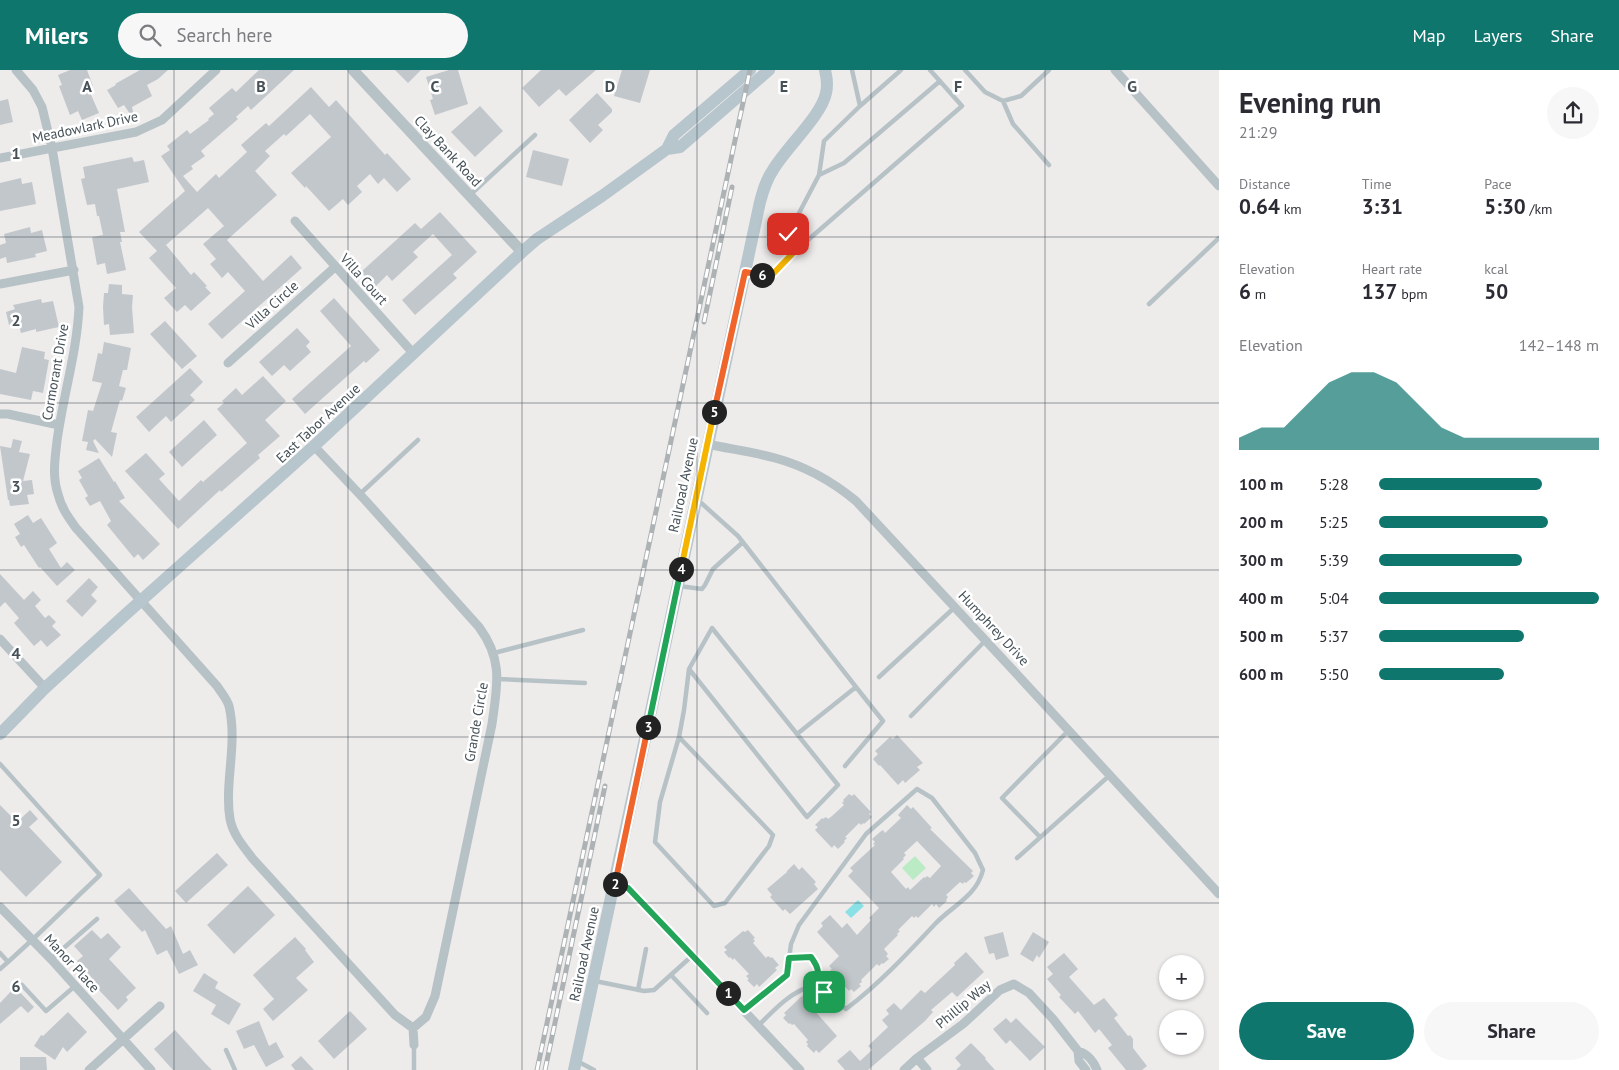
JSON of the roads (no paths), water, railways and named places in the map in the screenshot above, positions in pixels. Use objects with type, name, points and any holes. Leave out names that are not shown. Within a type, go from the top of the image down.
[{"type":"main road","name":"East Tabor Avenue","points":[[668,149],[674,135],[750,70]]},
{"type":"main road","name":"East Tabor Avenue","points":[[0,734],[46,688],[314,446],[537,239],[668,149],[680,147],[768,70]]},
{"type":"main road","name":"Railroad Avenue","points":[[575,1065],[760,202],[766,182],[774,168],[820,107],[826,95],[828,82],[825,70]]},
{"type":"street","name":"Cormorant Drive","points":[[16,70],[33,90],[42,107],[52,148],[79,307],[78,329],[59,425],[54,469],[57,494],[65,513],[76,528],[142,600]]},
{"type":"street","name":"Meadowlark Drive","points":[[0,158],[115,137],[151,126],[167,116],[216,70]]},
{"type":"street","name":"Clay Bank Road","points":[[352,70],[522,252]]},
{"type":"street","points":[[1115,70],[1219,186]]},
{"type":"street","name":"Villa Court","points":[[295,222],[413,353]]},
{"type":"street","name":"Villa Circle","points":[[228,363],[335,266]]},
{"type":"street","points":[[0,284],[74,270]]},
{"type":"street","points":[[0,414],[59,425]]},
{"type":"street","name":"Humphrey Drive","points":[[707,444],[776,458],[836,485],[856,501],[1219,894]]},
{"type":"street","name":"Grande Circle","points":[[314,446],[360,494],[479,627],[488,639],[494,653],[498,679],[492,724],[435,996],[426,1018],[413,1028]]},
{"type":"street","points":[[142,600],[217,686],[228,704],[232,731],[230,820],[237,837],[253,860],[395,1015],[413,1028],[414,1045]]},
{"type":"street","points":[[0,640],[46,688]]},
{"type":"street","points":[[614,886],[628,888],[800,1070]]},
{"type":"street","name":"Manor Place","points":[[0,907],[151,1070]]},
{"type":"street","name":"Phillip Way","points":[[904,1070],[963,1024],[1000,990],[1014,984],[1029,993],[1053,1019],[1078,1052],[1079,1061],[1086,1070]]},
{"type":"street","points":[[89,1070],[160,1006]]},
{"type":"street","name":"Phillip Way","points":[[1078,1052],[1086,1054],[1095,1064],[1097,1070]]},
{"type":"street","points":[[917,1058],[927,1070]]},
{"type":"lane","points":[[852,70],[860,106]]},
{"type":"lane","points":[[793,253],[788,234],[819,175],[824,141],[900,70]]},
{"type":"lane","points":[[745,272],[770,277],[793,253],[962,106],[930,70]]},
{"type":"lane","points":[[965,70],[985,92],[1003,101],[1013,124],[1049,165]]},
{"type":"lane","points":[[1003,101],[1021,96],[1049,70]]},
{"type":"lane","points":[[819,175],[844,163],[940,81]]},
{"type":"lane","points":[[469,195],[535,134]]},
{"type":"lane","points":[[1149,304],[1219,238]]},
{"type":"lane","points":[[360,494],[418,440]]},
{"type":"lane","points":[[696,498],[743,542],[883,721],[845,766]]},
{"type":"lane","points":[[678,586],[702,589],[713,569],[743,542]]},
{"type":"lane","points":[[880,677],[955,607]]},
{"type":"lane","points":[[679,737],[773,835],[769,846],[725,904],[714,906],[655,842],[660,802],[679,737],[689,669],[712,628],[838,785],[807,817],[689,669]]},
{"type":"lane","points":[[494,653],[583,630]]},
{"type":"lane","points":[[911,716],[986,640]]},
{"type":"lane","points":[[498,679],[585,683]]},
{"type":"lane","points":[[797,734],[856,687]]},
{"type":"lane","points":[[1040,837],[1002,798],[1069,730]]},
{"type":"lane","points":[[0,764],[100,875],[0,969]]},
{"type":"lane","points":[[1017,858],[1110,775]]},
{"type":"lane","points":[[744,1010],[787,975],[791,944],[799,925],[866,834],[917,789],[932,798],[975,853],[983,870],[980,880],[964,901],[937,922],[863,996],[846,1009],[814,985]]},
{"type":"lane","points":[[50,959],[97,919]]},
{"type":"lane","points":[[638,990],[646,949]]},
{"type":"lane","points":[[0,953],[8,962]]},
{"type":"lane","points":[[594,980],[638,990],[654,990],[693,955]]},
{"type":"lane","points":[[758,1026],[779,1005],[800,989],[814,985],[819,975],[817,966],[811,957],[789,958]]},
{"type":"lane","points":[[671,975],[707,1014]]},
{"type":"lane","points":[[22,985],[46,1012],[75,986]]},
{"type":"lane","points":[[414,1045],[414,1070]]},
{"type":"lane","points":[[226,1050],[235,1070]]},
{"type":"lane","points":[[575,1065],[594,1070]]},
{"type":"water","points":[[858,900],[864,906],[851,918],[845,912]]},
{"type":"railway","points":[[537,1070],[750,70]]},
{"type":"railway","points":[[704,322],[732,187]]},
{"type":"railway","points":[[545,1070],[605,786]]}]
